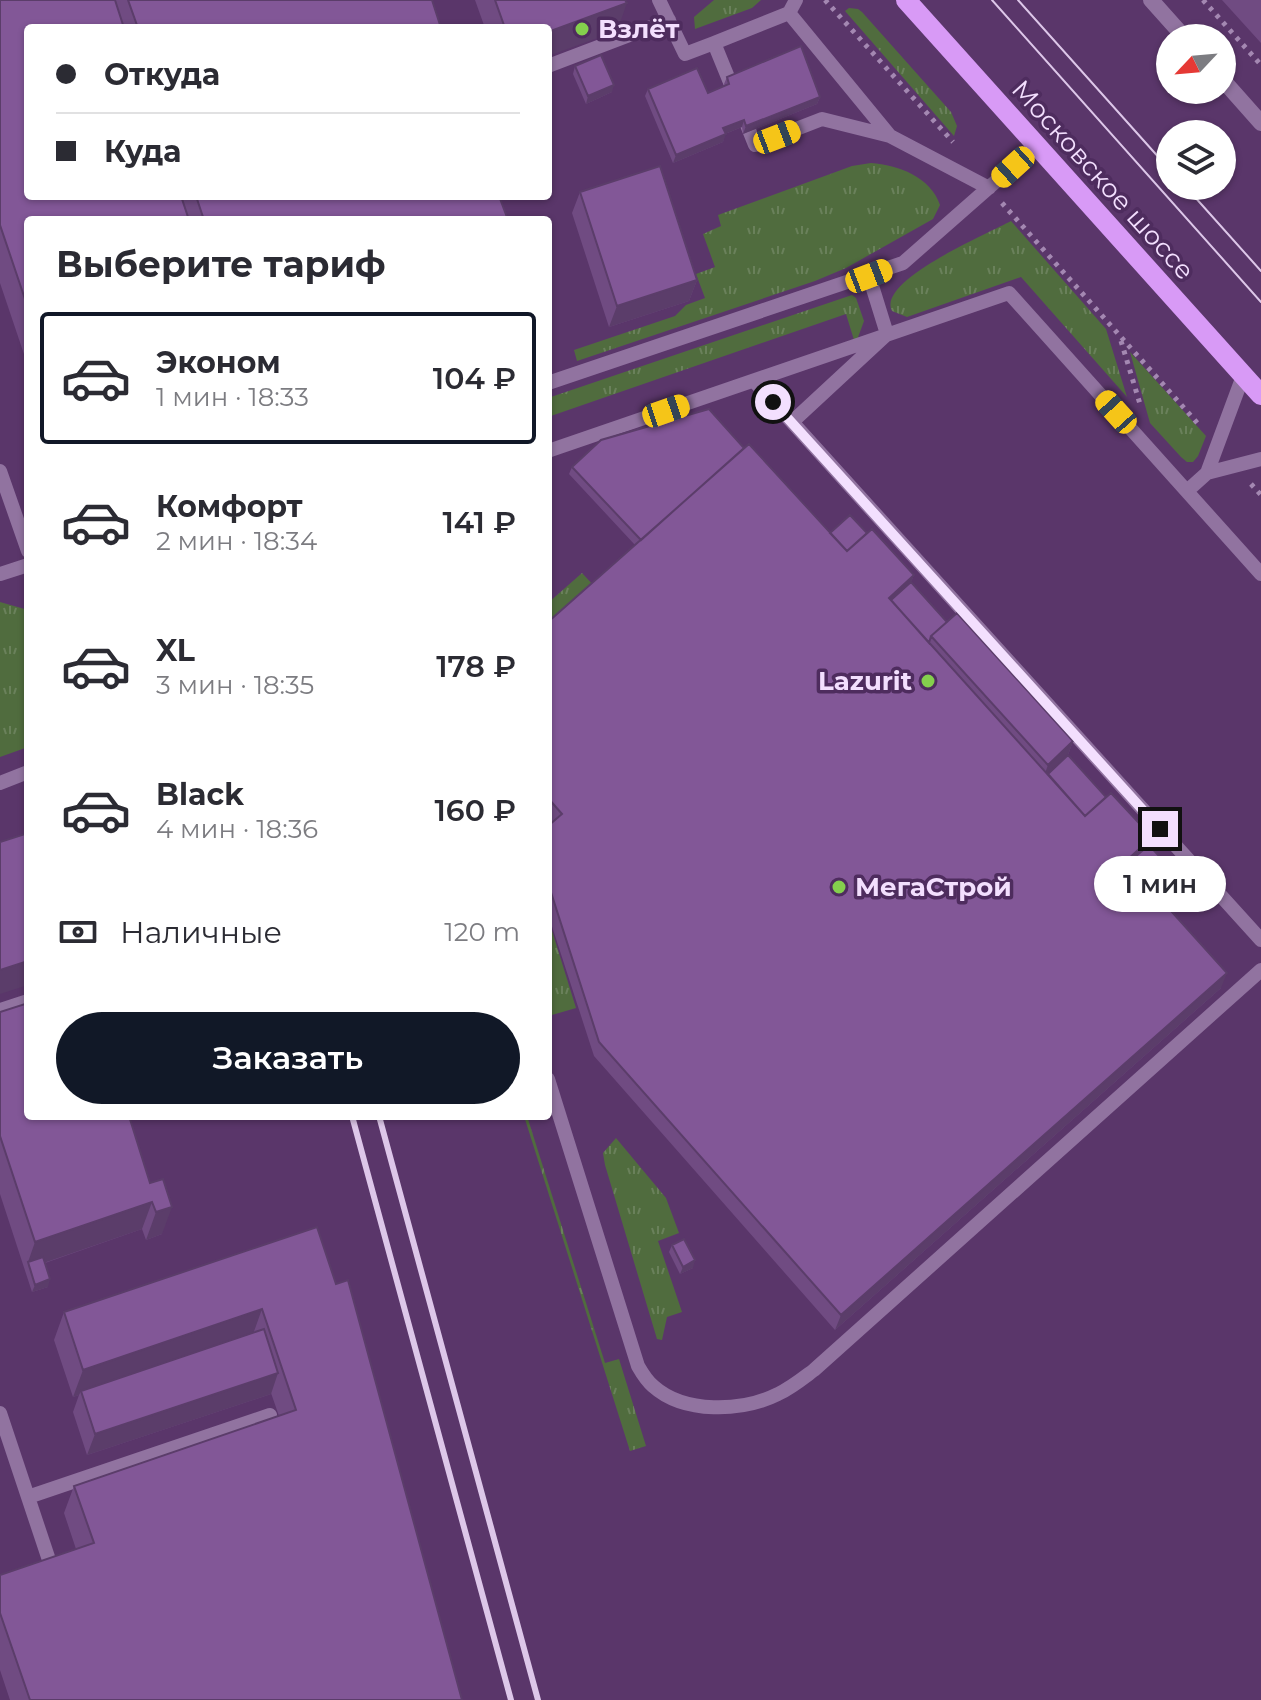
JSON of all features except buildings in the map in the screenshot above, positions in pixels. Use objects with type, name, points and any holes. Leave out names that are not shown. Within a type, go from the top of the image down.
[{"type":"main road","name":"Московское шоссе","points":[[906,0],[1261,395]]},
{"type":"street","points":[[1151,0],[1172,24]]},
{"type":"street","points":[[1236,95],[1261,123]]},
{"type":"lane","points":[[659,0],[685,54],[792,6],[890,136]]},
{"type":"lane","points":[[552,64],[669,20]]},
{"type":"lane","points":[[714,43],[755,145],[822,119],[890,136],[989,188]]},
{"type":"lane","points":[[552,382],[903,263],[1036,146]]},
{"type":"lane","points":[[869,276],[887,334]]},
{"type":"lane","points":[[552,450],[1009,293],[1261,574]]},
{"type":"lane","points":[[792,422],[887,334]]},
{"type":"lane","points":[[1187,491],[1207,473],[1243,376]]},
{"type":"lane","points":[[754,381],[1261,940]]},
{"type":"lane","points":[[1207,473],[1261,459]]},
{"type":"lane","points":[[0,471],[24,540]]},
{"type":"lane","points":[[0,574],[24,566]]},
{"type":"lane","points":[[0,783],[24,774]]},
{"type":"lane","points":[[552,1092],[638,1366],[651,1385],[670,1399],[694,1406],[755,1403],[793,1386],[814,1370],[1261,970]]},
{"type":"lane","points":[[0,1010],[24,1002]]},
{"type":"lane","points":[[0,1413],[4,1440],[28,1497],[53,1572]]},
{"type":"lane","points":[[28,1497],[270,1415]]},
{"type":"path","points":[[825,0],[955,144]]},
{"type":"path","points":[[1203,0],[1261,65]]},
{"type":"path","points":[[989,188],[1218,446]]},
{"type":"path","points":[[1120,336],[1145,419],[1133,431]]},
{"type":"path","points":[[1235,466],[1261,495]]},
{"type":"green space","points":[[714,0],[761,0],[752,8],[695,29],[694,17]]},
{"type":"green space","points":[[849,8],[862,12],[951,112],[957,126],[954,136],[845,11]]},
{"type":"green space","points":[[871,163],[892,166],[912,174],[929,187],[940,205],[933,219],[846,268],[815,281],[577,361],[574,350],[675,316],[686,305],[705,298],[696,274],[715,267],[703,234],[721,226],[718,215],[852,166]]},
{"type":"green space","points":[[1011,221],[1106,329],[1127,397],[1021,277],[907,317],[892,311],[892,299],[900,286],[916,273]]},
{"type":"green space","points":[[852,295],[864,321],[857,340],[854,340],[846,314],[552,416],[552,397]]},
{"type":"green space","points":[[1130,352],[1206,436],[1193,462],[1181,457],[1150,423]]},
{"type":"green space","points":[[582,573],[595,587],[552,625],[552,599]]},
{"type":"green space","points":[[0,602],[24,609],[24,748],[0,757]]},
{"type":"green space","points":[[552,931],[576,1008],[552,1015]]},
{"type":"green space","points":[[525,1120],[528,1120],[605,1363],[619,1359],[646,1446],[630,1451]]},
{"type":"green space","points":[[616,1138],[666,1198],[679,1233],[658,1241],[682,1312],[667,1317],[662,1340],[657,1339],[605,1165],[603,1153]]},
{"type":"tram line","points":[[992,0],[1261,302]]},
{"type":"tram line","points":[[1018,0],[1156,154]]},
{"type":"tram line","points":[[1198,200],[1261,271]]},
{"type":"railway","points":[[353,1120],[511,1700]]},
{"type":"railway","points":[[380,1120],[538,1700]]},
{"type":"place","name":"Взлёт","points":[[582,29]]},
{"type":"place","name":"Lazurit","points":[[928,681]]},
{"type":"place","name":"МегаСтрой","points":[[839,887]]},
{"type":"route","points":[[773,402],[1160,829]]}]
